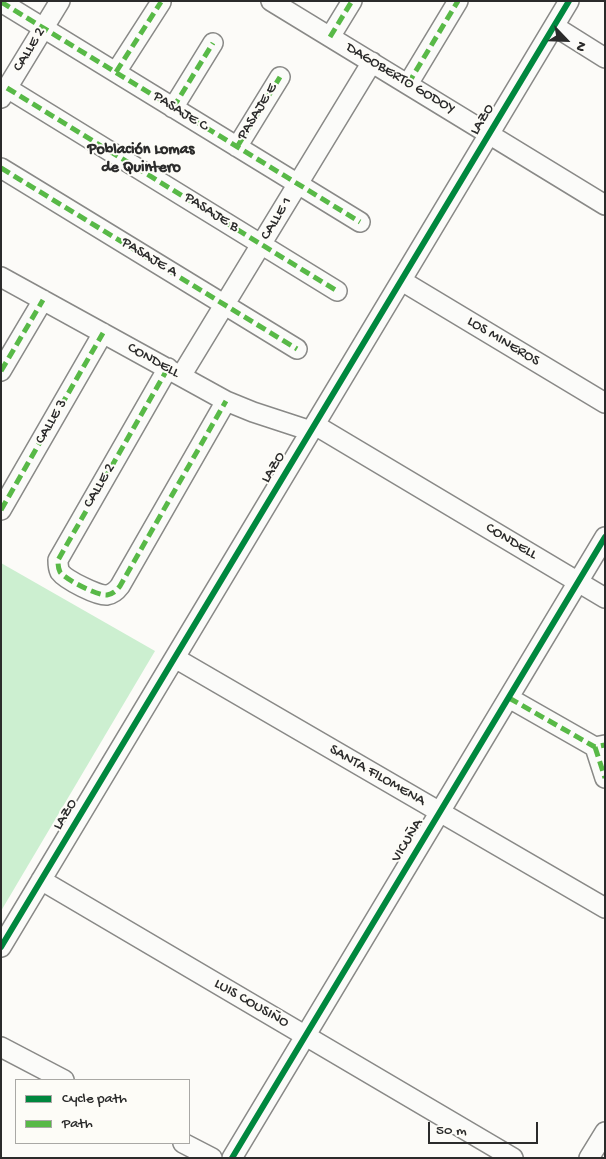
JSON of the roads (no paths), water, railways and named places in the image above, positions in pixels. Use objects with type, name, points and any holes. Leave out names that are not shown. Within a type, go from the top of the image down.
[{"type":"street","name":"CALLE 2","points":[[4,93],[60,1]]},
{"type":"street","name":"DAGOBERTO GODOY","points":[[271,1],[490,133],[605,205]]},
{"type":"street","points":[[330,37],[352,1]]},
{"type":"street","points":[[408,84],[458,1]]},
{"type":"street","name":"PASAJE C","points":[[1,2],[360,222]]},
{"type":"street","points":[[116,72],[160,2]]},
{"type":"street","name":"LAZO","points":[[1,947],[554,26],[572,3]]},
{"type":"street","points":[[554,26],[605,58]]},
{"type":"street","points":[[174,108],[213,43]]},
{"type":"street","name":"CALLE 1","points":[[175,372],[225,304],[372,62]]},
{"type":"street","name":"PASAJE E","points":[[237,147],[280,77]]},
{"type":"street","name":"PASAJE B","points":[[4,93],[337,291]]},
{"type":"street","name":"PASAJE A","points":[[1,168],[297,349]]},
{"type":"street","name":"CONDELL","points":[[1,277],[226,401],[253,412],[313,428],[605,598]]},
{"type":"street","name":"LOS MINEROS","points":[[402,281],[605,403]]},
{"type":"street","points":[[1,371],[43,300]]},
{"type":"street","name":"CALLE 3","points":[[1,510],[103,334]]},
{"type":"street","name":"CALLE 2","points":[[175,372],[59,556],[60,572],[92,592],[107,595],[120,586],[226,401]]},
{"type":"street","name":"VICUÑA","points":[[232,1158],[605,537]]},
{"type":"street","name":"SANTA FILOMENA","points":[[175,658],[605,908]]},
{"type":"street","points":[[509,698],[600,746],[605,778]]},
{"type":"street","name":"LUIS COUSIÑO","points":[[41,880],[513,1158]]},
{"type":"street","points":[[1,1047],[62,1079]]},
{"type":"street","points":[[589,1158],[605,1132]]},
{"type":"street","points":[[185,1144],[212,1158]]},
{"type":"district","name":"Población Lomas de Quintero","points":[[141,160]]}]
